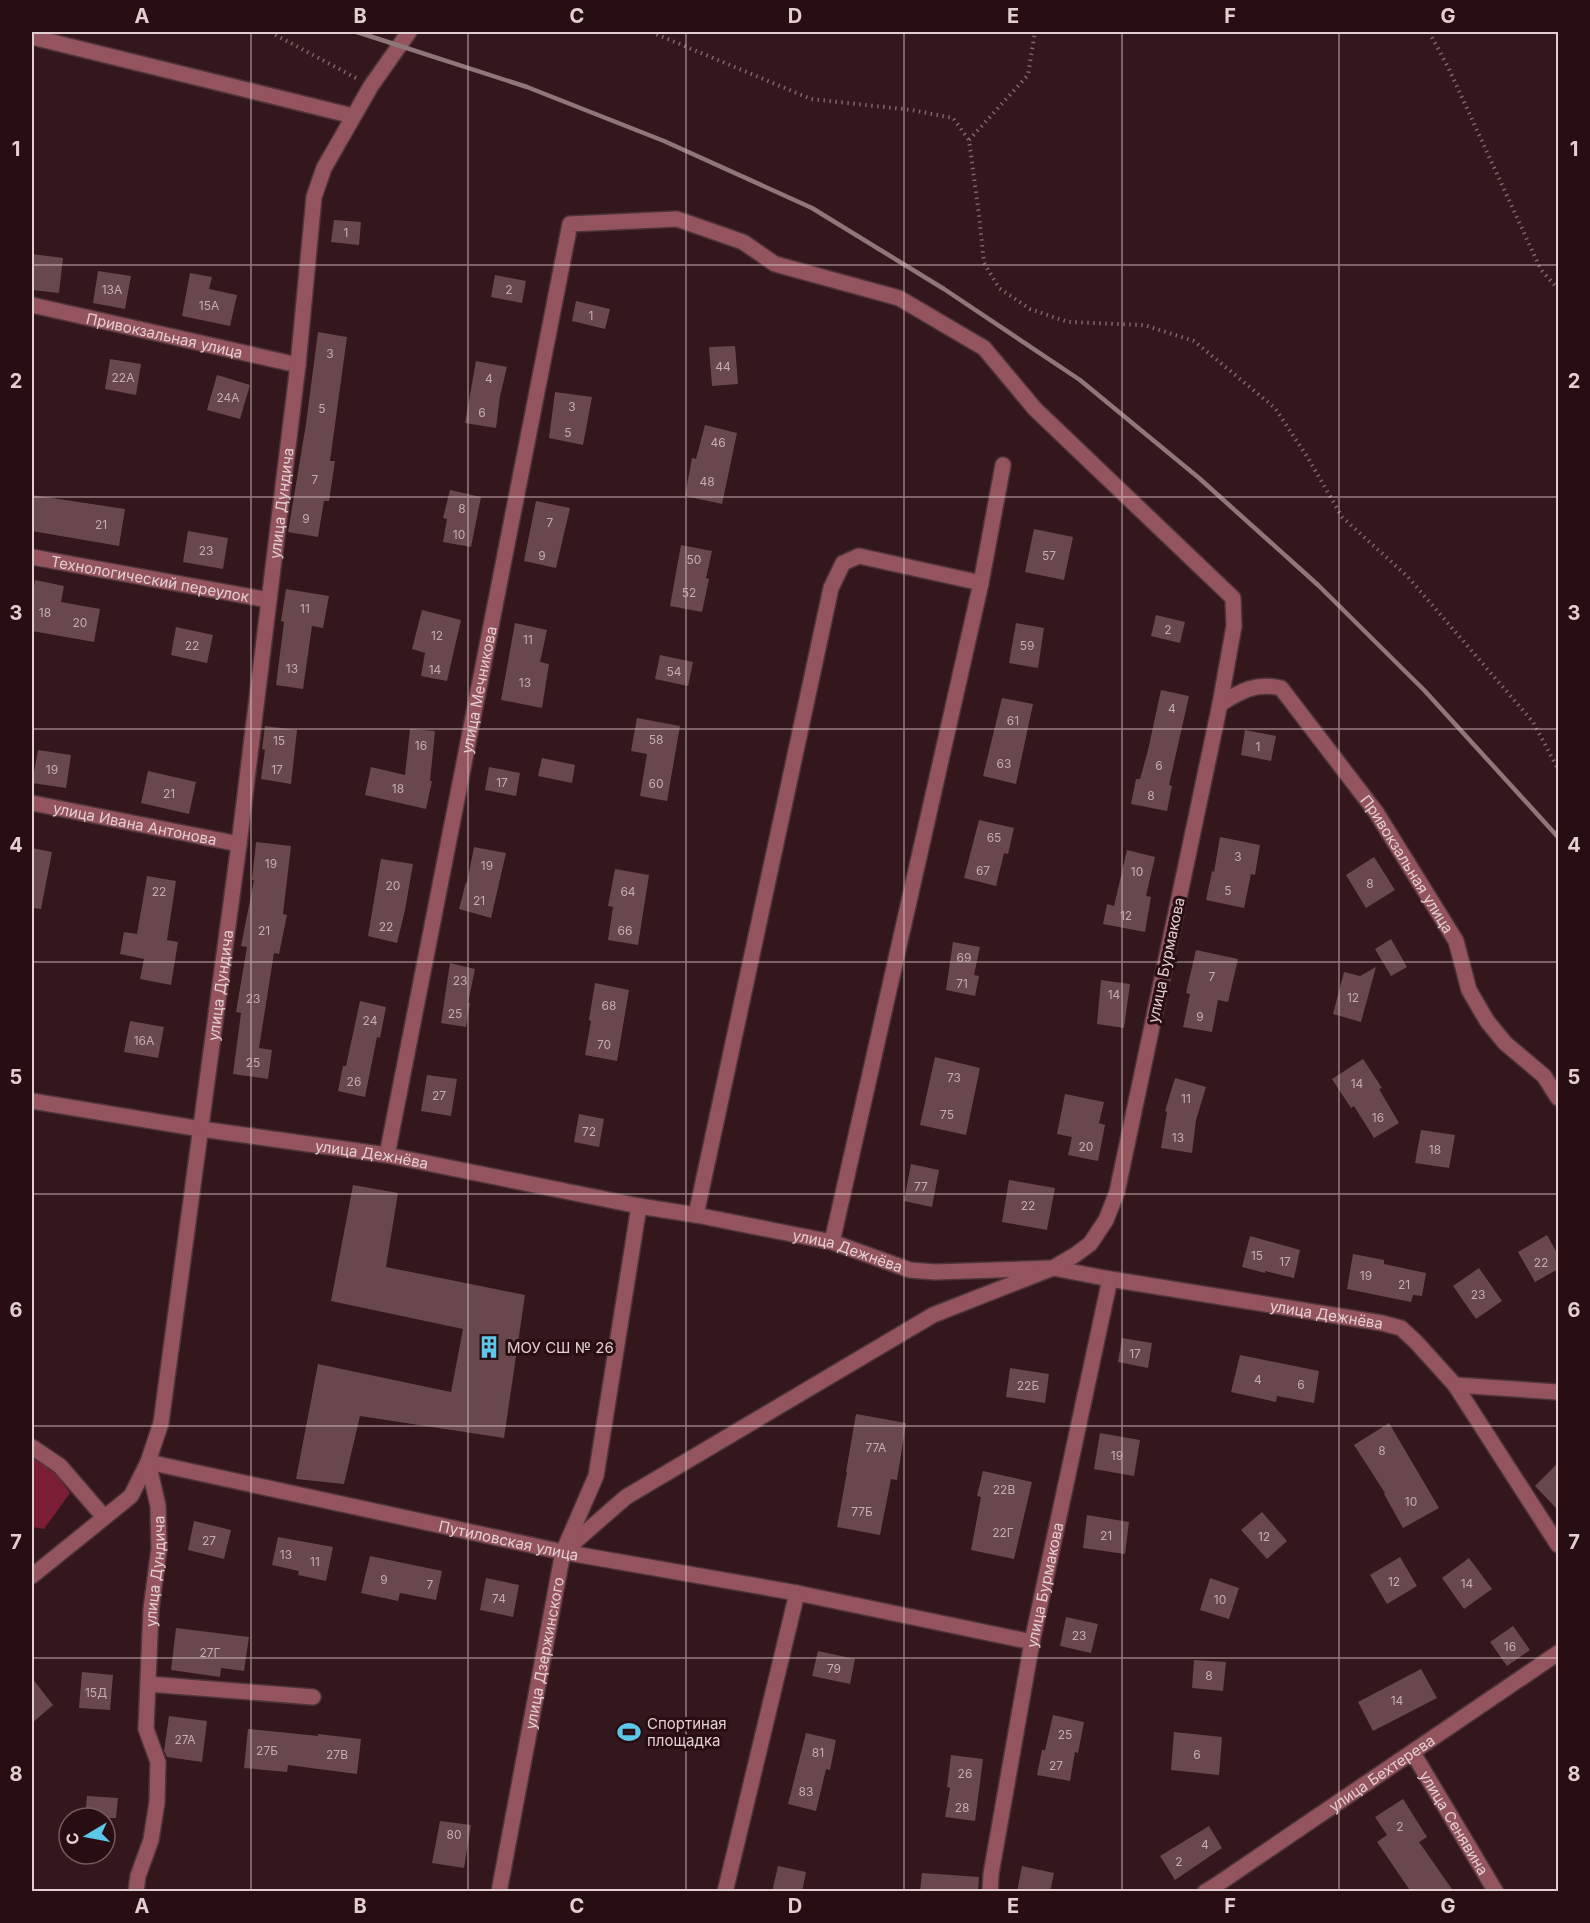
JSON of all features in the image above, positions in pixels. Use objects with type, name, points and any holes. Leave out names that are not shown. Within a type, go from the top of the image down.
[{"type":"street","name":"улица Дундича","points":[[136,1892],[138,1876],[151,1840],[157,1802],[158,1762],[146,1729],[151,1609],[159,1549],[158,1506],[148,1462],[161,1423],[239,844],[298,365],[314,197],[324,168],[353,116],[371,86],[410,32]]},
{"type":"street","points":[[32,37],[353,116]]},
{"type":"street","name":"улица Бурмакова","points":[[563,1552],[626,1497],[933,1315],[1053,1268],[1090,1244],[1106,1220],[1117,1192],[1220,704],[1234,626],[1233,598],[1035,409],[984,348],[899,298],[775,264],[743,242],[677,219],[570,224]]},
{"type":"street","name":"улица Мечникова","points":[[387,1155],[570,224]]},
{"type":"street","name":"Привокзальная улица","points":[[32,305],[298,365]]},
{"type":"street","points":[[832,1242],[981,583],[1003,465]]},
{"type":"street","points":[[696,1215],[831,588],[843,562],[859,556],[981,583]]},
{"type":"street","name":"Технологический переулок","points":[[32,557],[269,600]]},
{"type":"street","name":"Привокзальная улица","points":[[1220,704],[1243,690],[1268,684],[1281,688],[1376,812],[1456,941],[1468,990],[1487,1021],[1505,1043],[1544,1076],[1558,1098]]},
{"type":"street","name":"улица Ивана Антонова","points":[[32,803],[239,844]]},
{"type":"street","name":"улица Дежнёва","points":[[32,1101],[201,1129],[387,1155],[832,1242],[910,1270],[935,1272],[1053,1268],[1110,1280],[1382,1323],[1401,1328],[1455,1385],[1558,1545]]},
{"type":"street","name":"улица Дзержинского","points":[[499,1892],[563,1552],[596,1476],[639,1206]]},
{"type":"street","name":"улица Бурмакова","points":[[990,1892],[990,1874],[1032,1642],[1110,1280]]},
{"type":"street","points":[[1455,1385],[1558,1392]]},
{"type":"street","points":[[32,1447],[60,1466],[104,1517]]},
{"type":"street","points":[[32,1576],[131,1496],[148,1462]]},
{"type":"street","name":"Путиловская улица","points":[[148,1462],[563,1552],[797,1593],[1032,1642]]},
{"type":"street","points":[[725,1892],[797,1593]]},
{"type":"street","name":"улица Бехтерева","points":[[1212,1890],[1558,1653]]},
{"type":"street","points":[[148,1684],[313,1697]]},
{"type":"street","name":"улица Сенявина","points":[[1413,1753],[1496,1892]]},
{"type":"path","points":[[270,32],[371,86]]},
{"type":"path","points":[[651,32],[811,99],[912,110],[953,118],[969,140],[980,215],[984,263],[999,288],[1030,309],[1068,322],[1144,325],[1194,341],[1275,408],[1308,458],[1342,517],[1408,577],[1533,722],[1558,769]]},
{"type":"path","points":[[969,140],[1028,75],[1035,32]]},
{"type":"path","points":[[1429,32],[1448,66],[1540,270],[1558,289]]},
{"type":"shaded area","points":[[32,1456],[55,1472],[70,1493],[44,1529],[32,1527]]},
{"type":"building","points":[[334,220],[361,222],[359,245],[331,242]]},
{"type":"building","points":[[32,254],[63,258],[59,293],[32,290]]},
{"type":"building","points":[[98,271],[131,276],[125,309],[93,303]]},
{"type":"building","points":[[190,273],[212,277],[209,289],[237,295],[230,326],[182,316]]},
{"type":"building","points":[[495,275],[526,281],[522,303],[491,297]]},
{"type":"building","points":[[576,301],[610,309],[605,329],[572,321]]},
{"type":"building","points":[[318,332],[347,337],[330,461],[335,461],[329,501],[324,501],[318,537],[288,532]]},
{"type":"building","points":[[735,346],[738,384],[712,386],[709,347]]},
{"type":"building","points":[[110,359],[141,364],[136,395],[105,389]]},
{"type":"building","points":[[476,361],[507,367],[496,428],[465,423]]},
{"type":"building","points":[[217,375],[250,385],[240,419],[207,410]]},
{"type":"building","points":[[555,392],[592,397],[583,445],[549,438]]},
{"type":"building","points":[[705,425],[737,433],[722,504],[685,496],[692,458],[696,459]]},
{"type":"building","points":[[450,490],[481,497],[471,547],[443,542],[447,519],[443,518]]},
{"type":"building","points":[[32,495],[125,509],[119,546],[32,531]]},
{"type":"building","points":[[536,501],[570,508],[556,568],[524,561]]},
{"type":"building","points":[[1034,529],[1073,537],[1064,580],[1025,572]]},
{"type":"building","points":[[188,531],[228,538],[223,569],[183,562]]},
{"type":"building","points":[[681,545],[712,551],[702,612],[670,606]]},
{"type":"building","points":[[35,580],[64,586],[61,602],[100,609],[94,642],[32,631],[32,600]]},
{"type":"building","points":[[286,589],[329,596],[323,628],[312,626],[303,689],[276,685]]},
{"type":"building","points":[[422,610],[461,620],[447,681],[421,676],[425,653],[412,649]]},
{"type":"building","points":[[1156,615],[1185,622],[1180,643],[1151,636]]},
{"type":"building","points":[[515,623],[547,630],[540,662],[549,664],[542,708],[501,700]]},
{"type":"building","points":[[1016,623],[1044,628],[1038,668],[1009,663]]},
{"type":"building","points":[[176,627],[213,635],[207,663],[171,655]]},
{"type":"building","points":[[660,655],[693,662],[688,686],[655,679]]},
{"type":"building","points":[[1161,690],[1189,696],[1169,785],[1172,786],[1167,811],[1131,804],[1136,779],[1140,779],[1148,750]]},
{"type":"building","points":[[1002,698],[1033,704],[1016,784],[983,776]]},
{"type":"building","points":[[637,718],[680,726],[667,801],[640,796],[647,754],[631,751]]},
{"type":"building","points":[[265,726],[297,730],[291,784],[261,779],[265,750],[262,749]]},
{"type":"building","points":[[410,729],[435,731],[430,781],[432,781],[426,809],[365,795],[371,767],[405,775]]},
{"type":"building","points":[[1245,730],[1276,736],[1271,761],[1241,755]]},
{"type":"building","points":[[38,750],[71,755],[66,788],[32,783]]},
{"type":"building","points":[[542,758],[575,765],[572,783],[538,776]]},
{"type":"building","points":[[489,767],[520,773],[516,796],[485,790]]},
{"type":"building","points":[[148,771],[196,782],[189,814],[141,803]]},
{"type":"building","points":[[979,820],[1014,828],[1008,854],[1004,853],[996,886],[964,878]]},
{"type":"building","points":[[1220,837],[1260,845],[1255,875],[1251,874],[1244,908],[1206,900]]},
{"type":"building","points":[[256,842],[291,846],[283,914],[287,915],[279,954],[274,953],[259,1048],[272,1050],[268,1079],[233,1074],[241,1013],[236,1012],[247,947],[241,946],[254,880],[252,880]]},
{"type":"building","points":[[474,847],[506,853],[491,918],[459,909]]},
{"type":"building","points":[[32,848],[52,852],[41,909],[32,908]]},
{"type":"building","points":[[1127,850],[1155,857],[1146,896],[1151,897],[1145,932],[1103,924],[1107,904],[1114,906]]},
{"type":"building","points":[[1374,857],[1395,890],[1366,908],[1346,875]]},
{"type":"building","points":[[381,859],[413,864],[397,943],[368,936]]},
{"type":"building","points":[[615,869],[649,875],[638,945],[608,940],[613,907],[608,906]]},
{"type":"building","points":[[147,876],[176,881],[167,940],[178,942],[171,985],[140,979],[144,959],[120,954],[124,932],[137,934]]},
{"type":"building","points":[[1391,939],[1407,967],[1391,976],[1375,949]]},
{"type":"building","points":[[953,942],[980,947],[974,975],[979,976],[975,996],[946,990]]},
{"type":"building","points":[[1196,950],[1238,959],[1228,1002],[1218,1000],[1212,1032],[1183,1027],[1190,994],[1186,993]]},
{"type":"building","points":[[450,963],[475,969],[466,1027],[441,1023]]},
{"type":"building","points":[[1376,967],[1361,1022],[1333,1014],[1344,972],[1360,976]]},
{"type":"building","points":[[1101,980],[1130,984],[1124,1028],[1097,1024]]},
{"type":"building","points":[[595,983],[629,990],[617,1061],[585,1055]]},
{"type":"building","points":[[360,1001],[386,1007],[380,1038],[377,1037],[365,1097],[338,1091],[343,1066],[346,1066]]},
{"type":"building","points":[[130,1021],[164,1027],[158,1058],[124,1052]]},
{"type":"building","points":[[935,1057],[980,1068],[966,1135],[920,1125]]},
{"type":"building","points":[[1363,1059],[1382,1088],[1379,1089],[1399,1123],[1374,1138],[1354,1106],[1351,1108],[1332,1079]]},
{"type":"building","points":[[427,1075],[457,1079],[451,1116],[421,1111]]},
{"type":"building","points":[[1175,1078],[1206,1087],[1196,1120],[1192,1153],[1161,1148],[1167,1112],[1165,1111]]},
{"type":"building","points":[[1065,1094],[1104,1102],[1099,1123],[1105,1125],[1098,1161],[1068,1155],[1072,1137],[1057,1134]]},
{"type":"building","points":[[579,1114],[604,1119],[599,1147],[574,1142]]},
{"type":"building","points":[[1421,1130],[1455,1135],[1449,1168],[1415,1163]]},
{"type":"building","points":[[911,1164],[939,1170],[932,1207],[904,1201]]},
{"type":"building","points":[[1009,1180],[1055,1188],[1047,1230],[1002,1222]]},
{"type":"building","name":"МОУ СШ № 26","points":[[353,1185],[398,1193],[386,1267],[525,1295],[504,1438],[360,1416],[344,1484],[296,1479],[318,1364],[451,1392],[463,1329],[331,1301]]},
{"type":"building","points":[[1547,1235],[1558,1255],[1558,1269],[1535,1282],[1518,1252]]},
{"type":"building","points":[[1250,1236],[1300,1250],[1294,1278],[1242,1267]]},
{"type":"building","points":[[1353,1254],[1384,1260],[1384,1264],[1426,1273],[1422,1296],[1413,1295],[1411,1302],[1347,1289]]},
{"type":"building","points":[[1479,1268],[1502,1301],[1476,1319],[1453,1286]]},
{"type":"building","points":[[1122,1338],[1152,1343],[1148,1368],[1118,1362]]},
{"type":"building","points":[[1240,1355],[1319,1371],[1314,1403],[1277,1396],[1276,1402],[1231,1392]]},
{"type":"building","points":[[1010,1368],[1049,1374],[1045,1403],[1006,1397]]},
{"type":"building","points":[[856,1414],[906,1423],[897,1480],[891,1479],[880,1535],[837,1527]]},
{"type":"building","points":[[1389,1423],[1439,1508],[1403,1528],[1385,1493],[1354,1445]]},
{"type":"building","points":[[1100,1433],[1140,1440],[1134,1476],[1094,1469]]},
{"type":"building","points":[[1558,1463],[1558,1510],[1535,1486]]},
{"type":"building","points":[[983,1471],[1032,1482],[1014,1559],[971,1550],[981,1497],[977,1496]]},
{"type":"building","points":[[1262,1512],[1287,1541],[1267,1559],[1241,1530]]},
{"type":"building","points":[[1087,1515],[1129,1522],[1125,1554],[1083,1548]]},
{"type":"building","points":[[194,1521],[231,1530],[224,1559],[188,1550]]},
{"type":"building","points":[[278,1537],[333,1547],[326,1581],[298,1575],[299,1571],[272,1565]]},
{"type":"building","points":[[370,1556],[442,1571],[436,1600],[400,1593],[398,1601],[361,1593]]},
{"type":"building","points":[[1400,1557],[1417,1586],[1387,1604],[1370,1575]]},
{"type":"building","points":[[1469,1558],[1492,1589],[1464,1609],[1442,1578]]},
{"type":"building","points":[[486,1578],[519,1585],[513,1617],[480,1610]]},
{"type":"building","points":[[1210,1578],[1239,1588],[1229,1619],[1200,1610]]},
{"type":"building","points":[[1066,1617],[1098,1624],[1091,1653],[1060,1646]]},
{"type":"building","points":[[1513,1626],[1530,1650],[1507,1666],[1490,1642]]},
{"type":"building","points":[[176,1628],[249,1637],[244,1671],[221,1668],[220,1677],[171,1670]]},
{"type":"building","points":[[818,1651],[855,1659],[850,1684],[812,1676]]},
{"type":"building","points":[[1194,1660],[1226,1662],[1223,1691],[1192,1688]]},
{"type":"building","points":[[1421,1669],[1437,1698],[1373,1731],[1358,1702]]},
{"type":"building","points":[[82,1672],[113,1675],[110,1710],[79,1708]]},
{"type":"building","points":[[32,1678],[53,1705],[32,1723]]},
{"type":"building","points":[[1053,1715],[1084,1722],[1078,1753],[1075,1752],[1070,1781],[1037,1775]]},
{"type":"building","points":[[169,1716],[207,1721],[202,1762],[167,1757],[164,1751]]},
{"type":"building","points":[[248,1729],[361,1739],[357,1774],[288,1765],[287,1772],[244,1768]]},
{"type":"building","points":[[1174,1732],[1222,1737],[1219,1775],[1171,1770]]},
{"type":"building","points":[[806,1733],[836,1740],[830,1770],[826,1769],[816,1811],[788,1804]]},
{"type":"building","points":[[951,1755],[983,1759],[975,1821],[945,1817],[950,1788],[947,1787]]},
{"type":"building","points":[[87,1796],[118,1798],[117,1808],[117,1806],[86,1806]]},
{"type":"building","points":[[1403,1799],[1427,1837],[1419,1842],[1454,1892],[1411,1892],[1377,1842],[1387,1835],[1375,1817]]},
{"type":"building","points":[[440,1821],[471,1825],[464,1868],[432,1863]]},
{"type":"building","points":[[1209,1826],[1222,1848],[1175,1880],[1160,1856]]},
{"type":"building","points":[[778,1866],[806,1872],[802,1892],[772,1892]]},
{"type":"building","points":[[1022,1866],[1054,1873],[1050,1892],[1017,1892]]},
{"type":"building","points":[[922,1873],[979,1877],[978,1892],[920,1892]]},
{"type":"railway","points":[[357,32],[527,87],[664,141],[812,208],[944,289],[1080,380],[1199,478],[1318,585],[1424,690],[1558,837]]},
{"type":"place","name":"МОУ СШ № 26","points":[[489,1347]]},
{"type":"place","name":"Спортиная площадка","points":[[629,1732]]}]
